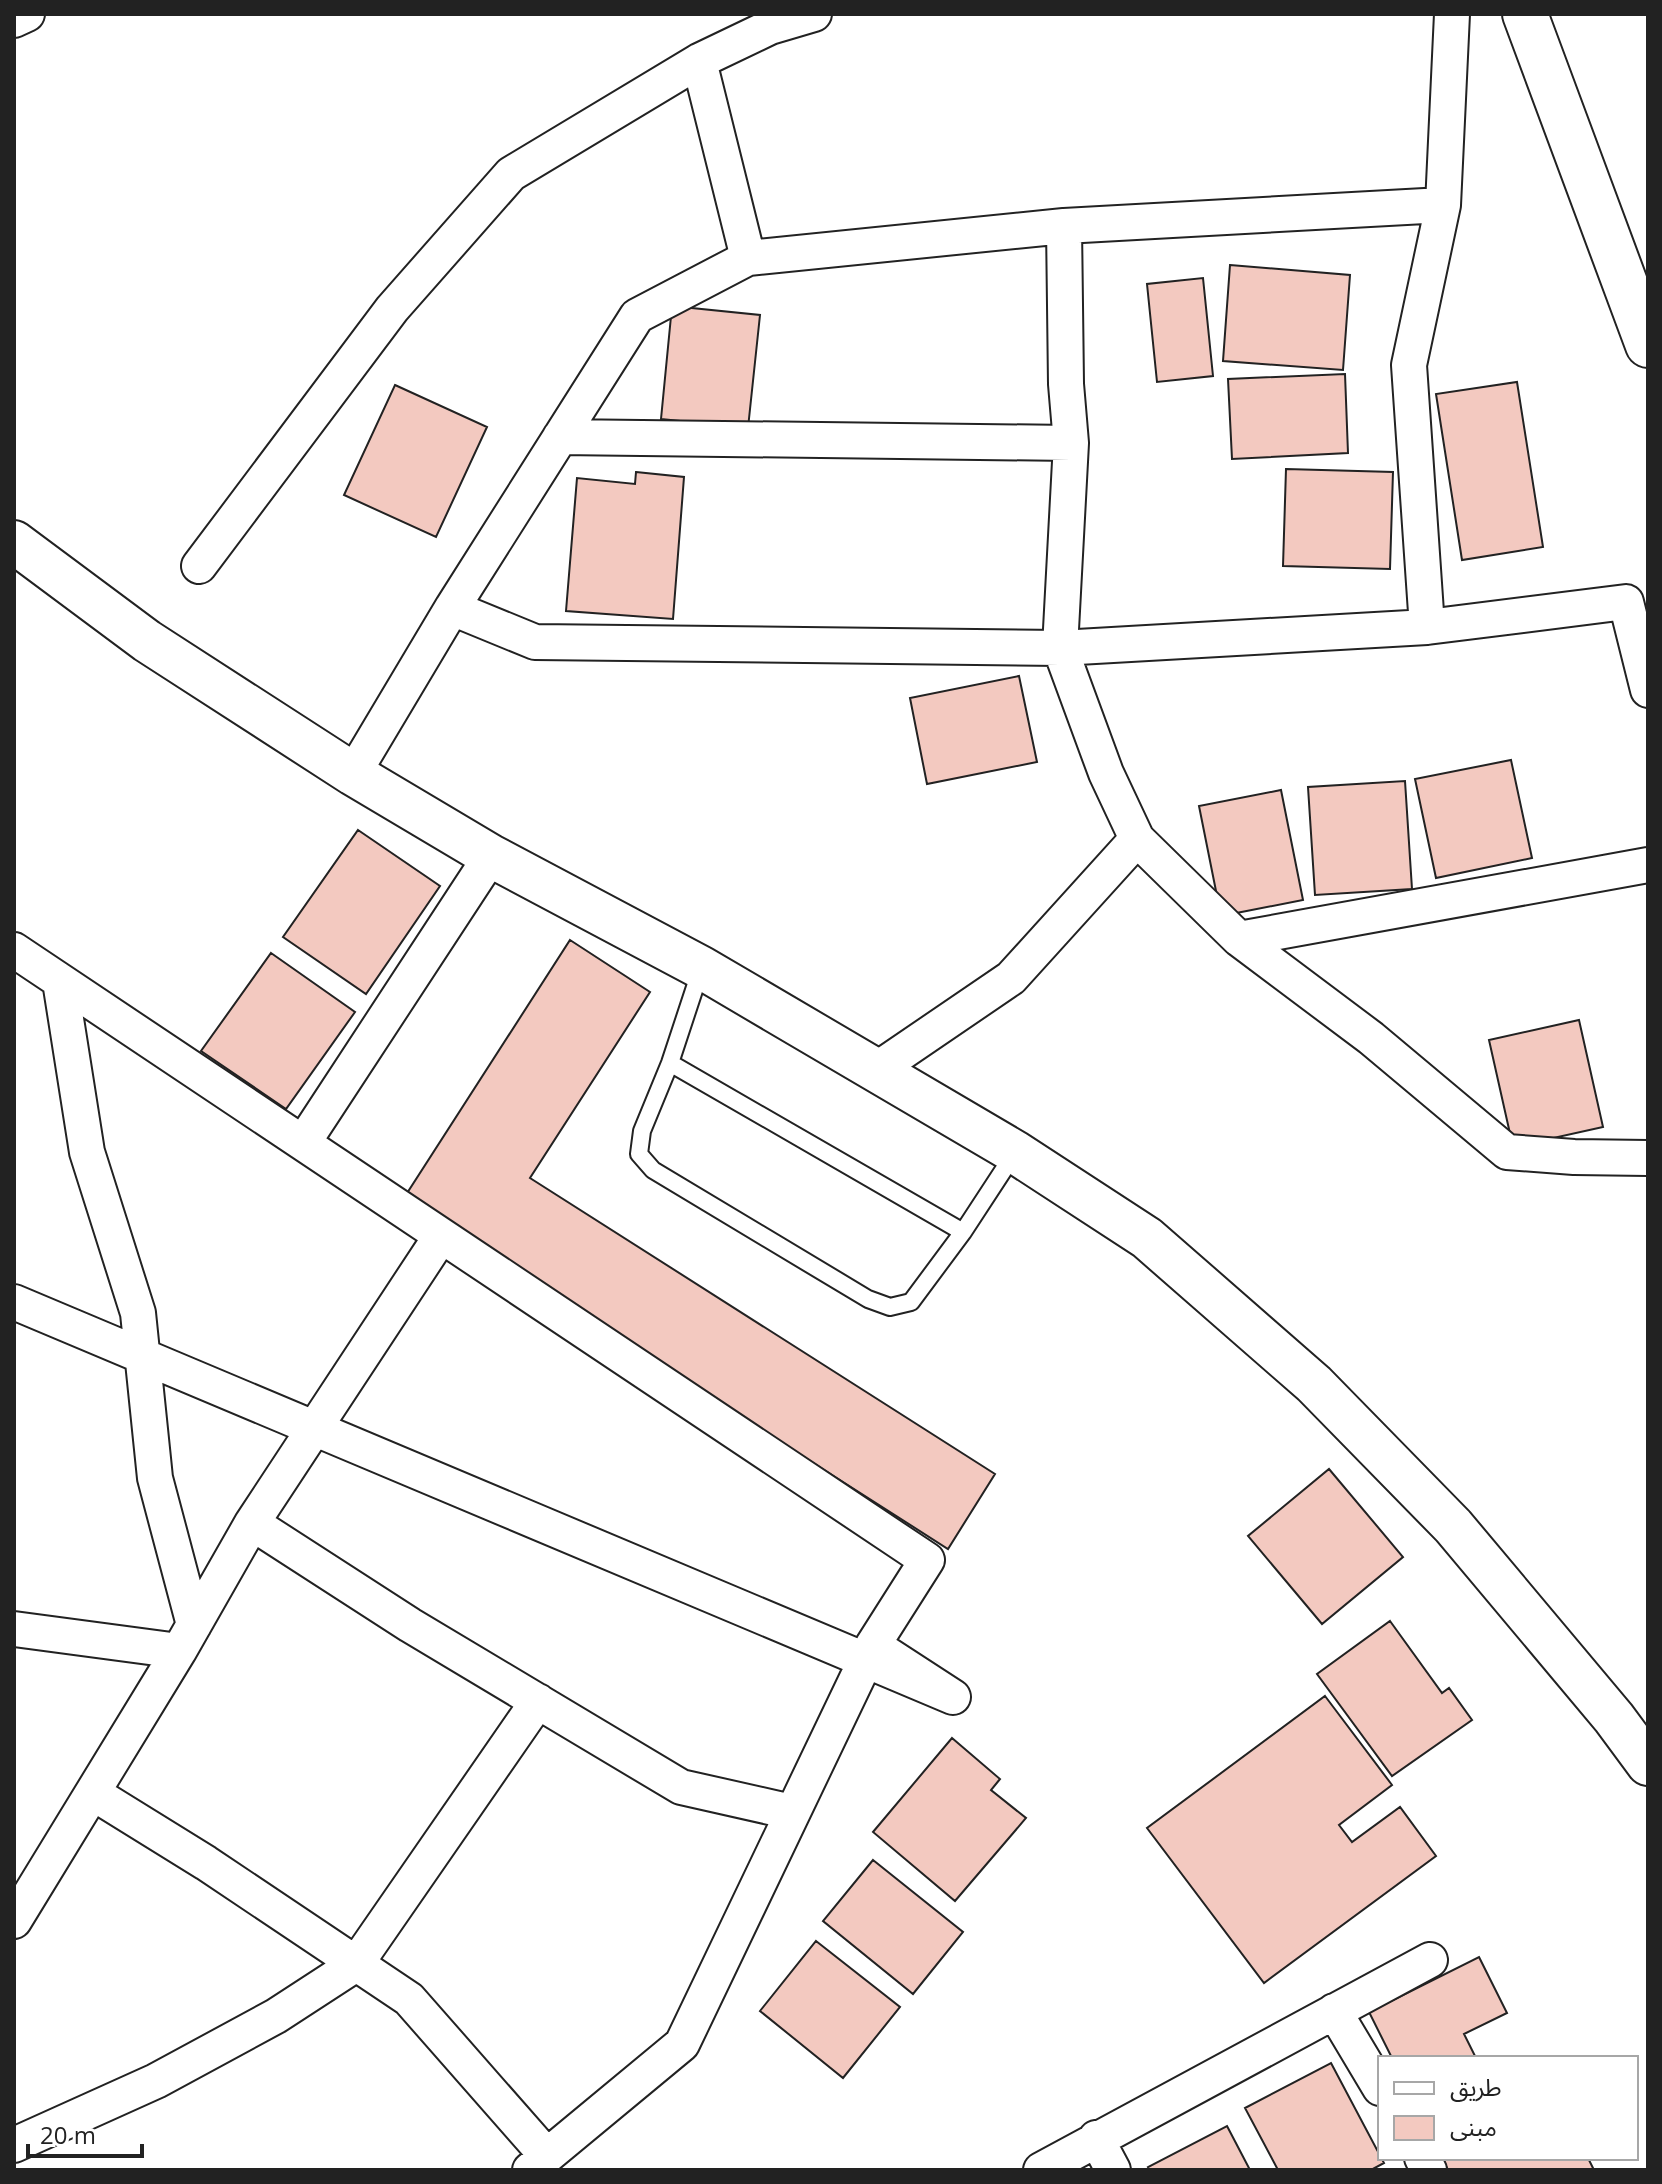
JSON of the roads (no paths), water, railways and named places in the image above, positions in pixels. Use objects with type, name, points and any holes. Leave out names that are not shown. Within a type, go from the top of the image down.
[{"type":"main road","points":[[1525,14],[1648,345]]},
{"type":"street","points":[[14,20],[27,14]]},
{"type":"street","points":[[199,566],[392,309],[511,174],[699,61],[770,27],[814,14]]},
{"type":"street","points":[[1427,627],[1409,365],[1443,205],[1452,14]]},
{"type":"street","points":[[699,61],[748,258]]},
{"type":"street","points":[[353,774],[452,608],[637,316],[748,258],[1064,226],[1443,205]]},
{"type":"street","points":[[1064,226],[1066,384],[1071,443],[1060,648],[1106,773],[1137,839],[1239,939],[1371,1038],[1507,1152],[1648,1158]]},
{"type":"street","points":[[560,437],[1071,443]]},
{"type":"street","points":[[14,542],[147,641],[353,774],[491,856],[702,968],[1015,1152],[1147,1238],[1314,1384],[1453,1526],[1636,1727],[1648,1764]]},
{"type":"street","points":[[452,608],[535,642],[1060,648],[1427,627],[1637,601],[1648,690]]},
{"type":"street","points":[[876,1070],[1011,978],[1137,839]]},
{"type":"street","points":[[303,1143],[491,856]]},
{"type":"street","points":[[1239,939],[1648,865]]},
{"type":"street","points":[[14,950],[927,1560],[873,1645],[682,2044],[538,2163],[409,1999],[206,1863],[93,1793]]},
{"type":"street","points":[[60,981],[87,1152],[138,1313],[155,1478],[186,1638]]},
{"type":"street","points":[[14,1921],[252,1523],[441,1236]]},
{"type":"street","points":[[14,1302],[953,1697],[873,1645]]},
{"type":"street","points":[[252,1523],[410,1625],[681,1787],[792,1812]]},
{"type":"street","points":[[14,1629],[186,1638]]},
{"type":"street","points":[[14,2145],[156,2081],[276,2016],[356,1964],[538,1701]]},
{"type":"street","points":[[1041,2170],[1430,1960]]},
{"type":"street","points":[[1334,2011],[1378,2085]]},
{"type":"street","points":[[1096,2138],[1113,2170]]},
{"type":"lane","points":[[702,968],[670,1063],[642,1131],[639,1154],[653,1170],[868,1299],[890,1307],[911,1302],[963,1232],[1015,1152]]},
{"type":"lane","points":[[670,1063],[963,1232]]}]
